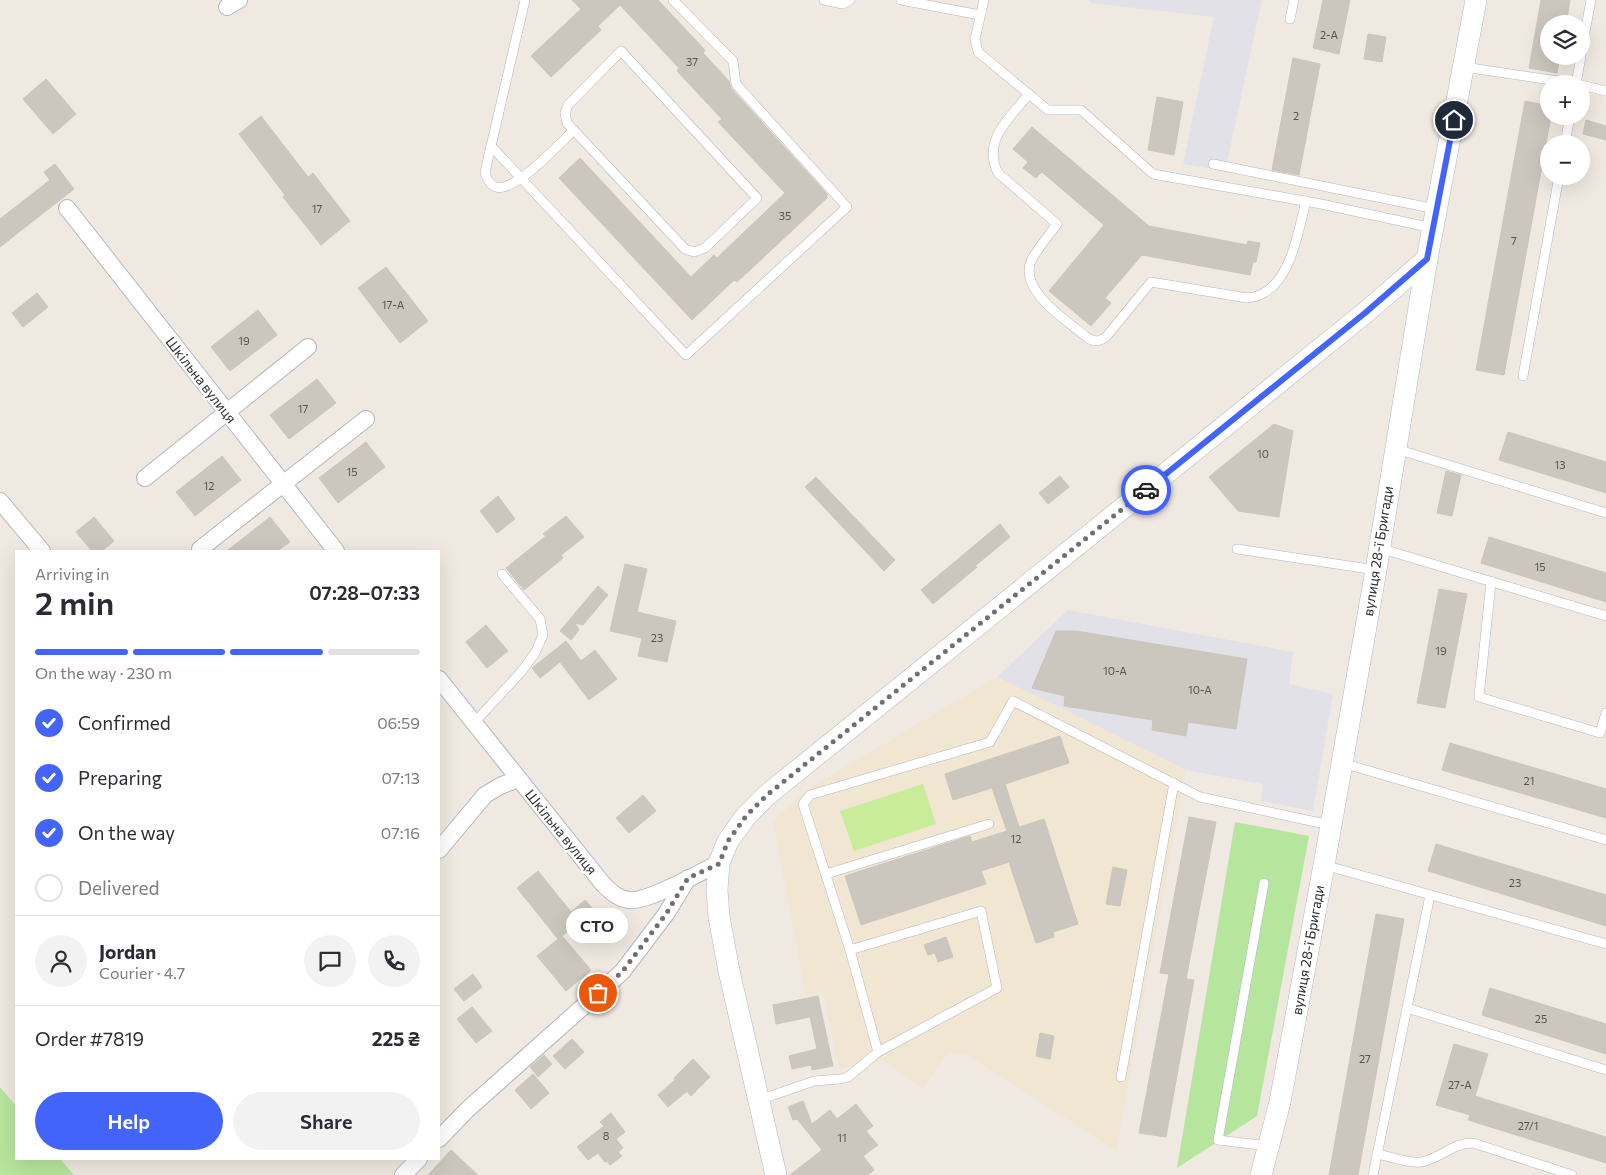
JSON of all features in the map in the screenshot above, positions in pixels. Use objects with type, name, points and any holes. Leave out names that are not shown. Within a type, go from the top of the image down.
[{"type":"street","name":"вулиця 28-ї Бригади","points":[[1261,1175],[1280,1102],[1324,865],[1376,570],[1427,259],[1476,0]]},
{"type":"street","name":"Шкільна вулиця","points":[[67,208],[335,550]]},
{"type":"street","points":[[776,1175],[729,971],[719,917],[717,890],[719,864],[728,841],[746,816],[767,795],[1365,313],[1427,259]]},
{"type":"street","points":[[145,478],[308,347]]},
{"type":"street","points":[[200,549],[366,419]]},
{"type":"street","points":[[0,501],[41,550]]},
{"type":"street","name":"Шкільна вулиця","points":[[440,680],[602,884],[616,896],[629,901],[644,899],[719,864]]},
{"type":"street","points":[[440,849],[486,795],[500,786],[518,779]]},
{"type":"street","points":[[440,1138],[468,1109],[622,972],[666,914],[688,878]]},
{"type":"street","points":[[403,1175],[418,1160]]},
{"type":"lane","points":[[525,0],[485,172],[486,179],[490,184],[503,188],[522,178],[574,130]]},
{"type":"lane","points":[[491,146],[686,355],[847,207],[736,84],[733,61],[673,0]]},
{"type":"lane","points":[[824,0],[843,4],[850,0]]},
{"type":"lane","points":[[902,0],[980,15]]},
{"type":"lane","points":[[984,0],[975,39],[978,52],[1048,110],[1082,110],[1153,174],[1306,202],[1435,218]]},
{"type":"lane","points":[[1290,19],[1294,0]]},
{"type":"lane","points":[[1588,15],[1591,0]]},
{"type":"lane","points":[[621,51],[757,198],[705,248],[694,252],[685,250],[574,130],[567,123],[565,113],[568,105],[621,51]]},
{"type":"lane","points":[[1464,66],[1540,78]]},
{"type":"lane","points":[[1590,87],[1606,91]]},
{"type":"lane","points":[[1029,94],[999,131],[992,153],[994,164],[998,173],[1057,224],[1032,260],[1031,280],[1040,298],[1089,339],[1100,341],[1106,337],[1151,282],[1246,298],[1260,296],[1276,282],[1290,260],[1306,202]]},
{"type":"lane","points":[[1213,164],[1435,218]]},
{"type":"lane","points":[[1522,376],[1557,185]]},
{"type":"lane","points":[[1395,448],[1606,513]]},
{"type":"lane","points":[[1237,548],[1376,570]]},
{"type":"lane","points":[[1379,548],[1606,616]]},
{"type":"lane","points":[[474,724],[521,672],[535,653],[543,635],[540,619],[502,574]]},
{"type":"lane","points":[[1492,582],[1479,697],[1600,733],[1606,713]]},
{"type":"lane","points":[[878,1052],[850,950],[803,804],[810,795],[990,742],[1013,701],[1200,797],[1330,825]]},
{"type":"lane","points":[[1342,763],[1606,840]]},
{"type":"lane","points":[[1121,1078],[1174,784]]},
{"type":"lane","points":[[826,874],[989,824]]},
{"type":"lane","points":[[1324,865],[1606,944]]},
{"type":"lane","points":[[1264,883],[1218,1140],[1269,1146]]},
{"type":"lane","points":[[1373,1175],[1430,895]]},
{"type":"lane","points":[[759,1100],[814,1081],[848,1077],[878,1052],[997,988],[981,911],[850,950]]},
{"type":"lane","points":[[1407,1008],[1606,1070]]},
{"type":"lane","points":[[1377,1154],[1415,1163],[1430,1160],[1455,1146],[1473,1143],[1572,1175]]},
{"type":"shaded area","points":[[1088,0],[1262,0],[1225,171],[1183,164],[1214,17],[1091,3]]},
{"type":"shaded area","points":[[1068,610],[1293,652],[1289,684],[1333,694],[1313,811],[1261,801],[1263,784],[1186,770],[997,677]]},
{"type":"shaded area","points":[[997,677],[1186,770],[1116,1151],[965,1053],[947,1053],[923,1089],[883,1060],[839,1069],[823,992],[806,996],[773,822],[805,791]]},
{"type":"green space","points":[[923,784],[936,824],[854,851],[840,811]]},
{"type":"green space","points":[[1235,822],[1309,836],[1257,1116],[1177,1168]]},
{"type":"green space","points":[[0,1087],[15,1105],[15,1160],[61,1160],[74,1175],[0,1175]]},
{"type":"building","points":[[572,0],[658,0],[705,50],[703,53],[729,81],[731,88],[827,194],[827,198],[737,282],[734,280],[692,320],[559,178],[580,158],[691,277],[714,255],[717,258],[785,193],[718,122],[722,119],[677,71],[679,68],[620,5],[598,26],[601,30],[551,77],[531,56],[581,9]]},
{"type":"building","points":[[1323,0],[1350,0],[1339,54],[1313,48]]},
{"type":"building","points":[[1541,0],[1570,0],[1568,15],[1540,15],[1540,65],[1558,65],[1557,73],[1529,68]]},
{"type":"building","points":[[1368,34],[1386,37],[1382,62],[1364,59]]},
{"type":"building","points":[[1293,58],[1320,64],[1299,175],[1272,170]]},
{"type":"building","points":[[46,79],[76,114],[53,134],[23,99]]},
{"type":"building","points":[[1157,97],[1183,102],[1174,155],[1148,150]]},
{"type":"building","points":[[1525,101],[1540,104],[1540,125],[1549,125],[1548,135],[1540,135],[1540,177],[1504,375],[1476,370]]},
{"type":"building","points":[[261,116],[308,177],[313,173],[350,221],[321,245],[283,197],[285,195],[239,134]]},
{"type":"building","points":[[1590,121],[1606,126],[1606,140],[1583,134],[1585,125],[1590,125]]},
{"type":"building","points":[[1032,127],[1149,226],[1247,245],[1248,241],[1260,243],[1256,262],[1253,262],[1250,275],[1142,255],[1105,298],[1111,303],[1091,326],[1049,291],[1104,225],[1042,172],[1036,178],[1023,168],[1028,162],[1013,149]]},
{"type":"building","points":[[55,164],[74,189],[0,247],[0,219],[50,180],[44,172]]},
{"type":"building","points":[[386,267],[428,321],[400,343],[358,288]]},
{"type":"building","points":[[37,293],[48,307],[23,327],[12,313]]},
{"type":"building","points":[[258,310],[277,335],[230,371],[211,347]]},
{"type":"building","points":[[317,379],[336,403],[289,439],[270,415]]},
{"type":"building","points":[[1274,424],[1293,431],[1279,517],[1238,511],[1209,477]]},
{"type":"building","points":[[1508,432],[1606,462],[1606,493],[1499,460]]},
{"type":"building","points":[[366,442],[385,467],[338,503],[319,478]]},
{"type":"building","points":[[222,456],[241,480],[195,516],[176,492]]},
{"type":"building","points":[[1446,471],[1461,475],[1452,516],[1437,513]]},
{"type":"building","points":[[1060,476],[1069,487],[1048,504],[1039,493]]},
{"type":"building","points":[[816,477],[895,560],[884,571],[805,487]]},
{"type":"building","points":[[498,496],[515,519],[497,533],[480,511]]},
{"type":"building","points":[[566,516],[584,537],[561,555],[563,558],[524,590],[506,568],[546,536],[543,534]]},
{"type":"building","points":[[94,517],[114,541],[103,550],[91,550],[76,532]]},
{"type":"building","points":[[270,517],[290,542],[278,550],[228,550]]},
{"type":"building","points":[[1000,524],[1010,537],[933,604],[921,590]]},
{"type":"building","points":[[1489,537],[1606,573],[1606,602],[1481,563]]},
{"type":"building","points":[[625,564],[647,569],[637,612],[676,621],[667,662],[638,656],[642,638],[610,631]]},
{"type":"building","points":[[598,586],[608,595],[583,625],[575,623],[579,630],[571,640],[560,631]]},
{"type":"building","points":[[1439,589],[1467,594],[1445,708],[1417,703]]},
{"type":"building","points":[[486,625],[508,651],[487,668],[466,642]]},
{"type":"building","points":[[1056,631],[1076,631],[1247,659],[1236,729],[1188,722],[1186,736],[1152,730],[1153,720],[1064,706],[1065,696],[1032,688]]},
{"type":"building","points":[[566,641],[581,661],[595,650],[617,679],[589,700],[560,662],[540,678],[532,668]]},
{"type":"building","points":[[1060,736],[1069,763],[1005,784],[1019,827],[1044,819],[1078,924],[1053,932],[1054,937],[1036,943],[1009,862],[981,871],[986,884],[861,925],[845,876],[970,836],[972,842],[1007,831],[992,788],[953,800],[945,774]]},
{"type":"building","points":[[1450,743],[1606,789],[1606,818],[1442,770]]},
{"type":"building","points":[[643,795],[656,811],[629,833],[616,818]]},
{"type":"building","points":[[1189,817],[1216,822],[1186,979],[1194,980],[1166,1137],[1139,1133],[1169,974],[1160,973]]},
{"type":"building","points":[[1436,844],[1606,895],[1606,926],[1428,871]]},
{"type":"building","points":[[1113,867],[1127,870],[1120,906],[1106,904]]},
{"type":"building","points":[[538,871],[571,912],[585,900],[593,909],[562,936],[591,970],[566,991],[537,956],[558,939],[517,888]]},
{"type":"building","points":[[1376,914],[1404,919],[1358,1175],[1329,1175]]},
{"type":"building","points":[[946,937],[953,957],[938,962],[935,953],[928,955],[924,945]]},
{"type":"building","points":[[473,974],[482,987],[464,1001],[454,989]]},
{"type":"building","points":[[1490,988],[1606,1024],[1606,1054],[1482,1015]]},
{"type":"building","points":[[818,996],[833,1066],[812,1070],[811,1065],[792,1069],[789,1056],[817,1049],[810,1017],[776,1024],[773,1005]]},
{"type":"building","points":[[472,1007],[492,1031],[476,1043],[457,1019]]},
{"type":"building","points":[[1040,1033],[1054,1036],[1050,1059],[1036,1056]]},
{"type":"building","points":[[572,1039],[584,1052],[565,1069],[553,1056]]},
{"type":"building","points":[[1454,1044],[1488,1054],[1475,1096],[1606,1137],[1606,1163],[1468,1120],[1470,1115],[1436,1105]]},
{"type":"building","points":[[544,1055],[552,1064],[538,1077],[530,1067]]},
{"type":"building","points":[[693,1059],[710,1077],[691,1096],[687,1091],[668,1107],[658,1095],[675,1080],[674,1078]]},
{"type":"building","points":[[533,1074],[549,1093],[531,1109],[515,1090]]},
{"type":"building","points":[[803,1101],[812,1124],[830,1110],[837,1119],[856,1104],[873,1126],[866,1131],[878,1145],[863,1156],[874,1170],[868,1175],[790,1175],[822,1150],[797,1119],[793,1120],[788,1107]]},
{"type":"building","points":[[611,1113],[625,1132],[616,1139],[623,1148],[618,1152],[622,1156],[610,1165],[598,1153],[588,1160],[577,1147],[604,1126],[600,1122]]},
{"type":"building","points":[[451,1150],[478,1175],[428,1175]]},
{"type":"way so far","points":[[598,993],[622,972],[666,914],[688,878],[719,864],[728,841],[746,816],[767,795],[1146,490]]},
{"type":"place","name":"СТО","points":[[598,993]]},
{"type":"route","points":[[1146,490],[1365,313],[1427,259],[1454,120]]}]
